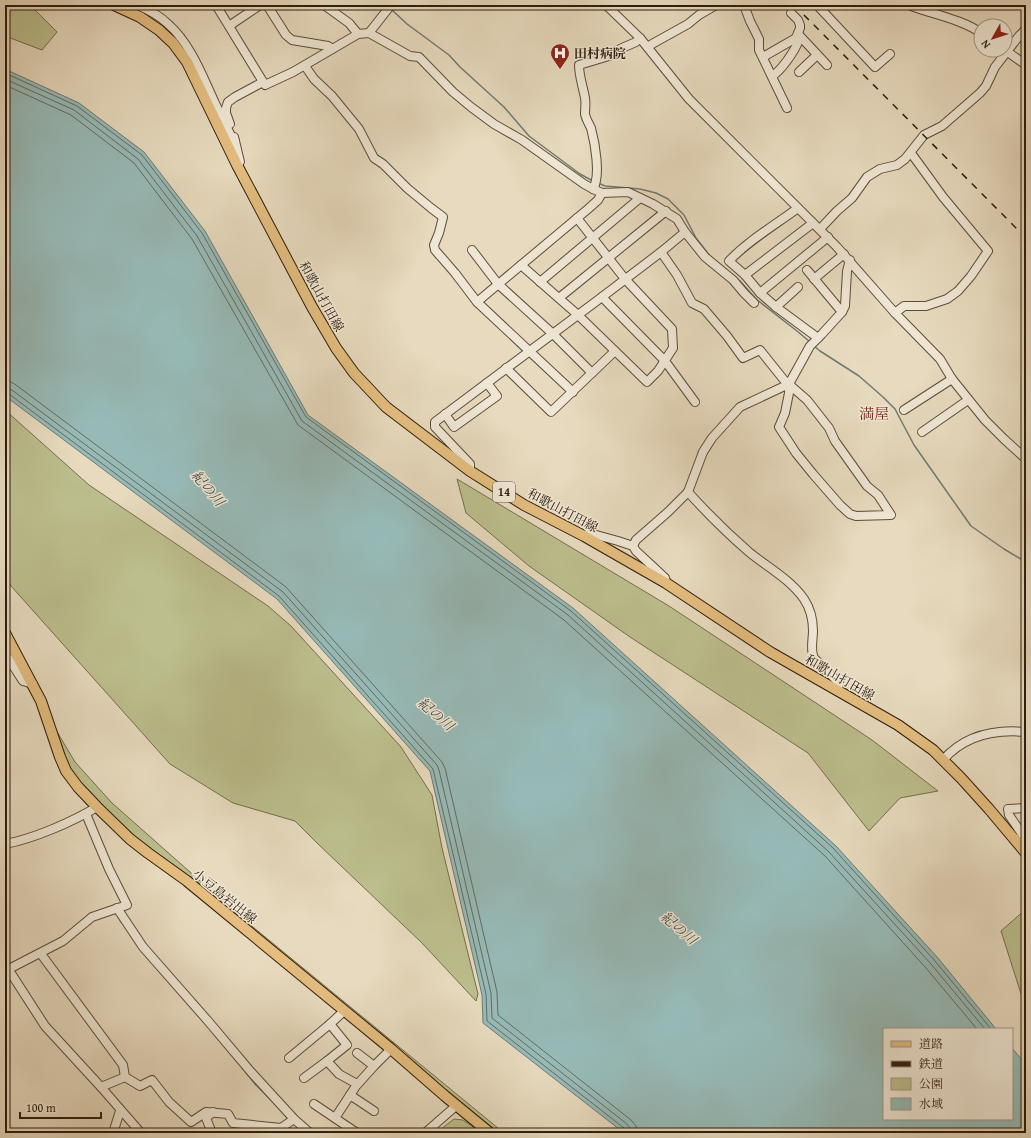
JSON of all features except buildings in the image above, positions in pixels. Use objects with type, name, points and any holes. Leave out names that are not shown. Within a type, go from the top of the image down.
[{"type":"main road","name":"和歌山打田線","points":[[114,5],[140,17],[159,30],[173,43],[187,62],[237,165],[312,307],[336,348],[354,373],[386,407],[470,471],[524,505],[584,536],[666,583],[770,652],[898,725],[933,750],[989,809],[1026,853]]},
{"type":"main road","name":"小豆島岩出線","points":[[5,633],[41,701],[66,771],[97,807],[130,839],[187,881],[391,1049],[490,1133]]},
{"type":"street","points":[[137,5],[152,11],[160,17],[184,41],[230,134],[235,141]]},
{"type":"street","points":[[216,5],[265,85],[305,66],[358,34],[369,33],[410,56],[419,57],[453,92],[471,107],[494,124],[522,140],[594,188],[602,193],[628,192],[677,219],[685,232],[705,257],[732,280],[754,303]]},
{"type":"street","points":[[229,26],[260,5]]},
{"type":"street","points":[[267,5],[286,36],[292,40],[328,46],[332,49]]},
{"type":"street","points":[[324,5],[349,23],[358,34]]},
{"type":"street","points":[[606,5],[648,47],[689,99],[847,257],[895,313],[940,359],[952,379],[985,420],[1026,459]]},
{"type":"street","points":[[648,47],[688,24],[699,15],[716,5]]},
{"type":"street","points":[[744,5],[750,22],[759,39],[759,48],[787,108]]},
{"type":"street","points":[[817,5],[875,67],[890,54]]},
{"type":"street","points":[[909,5],[965,24],[973,28]]},
{"type":"street","points":[[369,33],[389,6]]},
{"type":"street","points":[[772,76],[792,54],[798,42],[797,36],[800,25],[798,20],[791,14]]},
{"type":"street","points":[[1013,43],[1026,29]]},
{"type":"street","points":[[763,57],[797,36]]},
{"type":"street","points":[[797,36],[827,65]]},
{"type":"street","points":[[594,188],[597,174],[597,162],[591,129],[585,114],[585,99],[579,65],[609,56],[636,42],[640,38]]},
{"type":"street","points":[[799,72],[818,55]]},
{"type":"street","points":[[1013,56],[1026,65]]},
{"type":"street","points":[[820,229],[852,198],[867,177],[880,169],[897,165],[911,153],[924,135],[942,126],[980,93],[986,86],[1001,58]]},
{"type":"street","points":[[305,66],[314,79],[332,96],[358,129],[374,158],[383,164],[413,193],[443,217],[434,245],[435,250],[477,302],[573,392]]},
{"type":"street","points":[[237,165],[240,162],[233,129],[226,113],[226,108],[228,102],[235,97],[263,82]]},
{"type":"street","points":[[895,313],[904,306],[926,306],[947,299],[963,286],[988,251],[943,197],[911,153]]},
{"type":"street","points":[[477,302],[598,200],[602,193]]},
{"type":"street","points":[[540,282],[640,198]]},
{"type":"street","points":[[798,208],[758,236],[729,261],[745,275],[760,293],[814,342]]},
{"type":"street","points":[[559,298],[666,212]]},
{"type":"street","points":[[521,265],[578,315],[647,382],[658,371],[673,348],[672,329],[625,278],[576,218]]},
{"type":"street","points":[[745,275],[813,223]]},
{"type":"street","points":[[470,471],[470,464],[435,427],[435,422],[602,297],[685,232]]},
{"type":"street","points":[[760,293],[828,237]]},
{"type":"street","points":[[472,250],[498,284],[553,334],[592,373]]},
{"type":"street","points":[[661,252],[677,275],[692,303],[704,308],[743,358],[760,350],[784,380],[789,384],[807,400],[829,428],[835,441],[863,480],[878,495],[891,515],[856,516],[850,514],[840,505],[796,453],[779,427],[785,413],[789,393],[789,384],[814,342],[842,312],[845,306],[847,257]]},
{"type":"street","points":[[814,279],[847,257]]},
{"type":"street","points":[[807,270],[842,312]]},
{"type":"street","points":[[776,307],[798,288]]},
{"type":"street","points":[[602,297],[664,361],[695,402]]},
{"type":"street","points":[[506,368],[551,412],[615,351]]},
{"type":"street","points":[[904,410],[952,379]]},
{"type":"street","points":[[445,414],[454,427],[497,396],[487,383]]},
{"type":"street","points":[[666,583],[665,578],[636,551],[634,546],[636,540],[688,492],[703,452],[712,438],[740,407],[789,384]]},
{"type":"street","points":[[922,432],[968,400]]},
{"type":"street","points":[[688,492],[729,534],[749,552],[787,580],[805,600],[811,616],[813,630],[812,654],[814,658],[839,683],[838,691]]},
{"type":"street","points":[[584,536],[589,533],[618,540],[634,546]]},
{"type":"street","points":[[5,653],[23,681],[33,684]]},
{"type":"street","points":[[942,760],[950,751],[978,736],[995,732],[1026,732]]},
{"type":"street","points":[[5,844],[37,835],[86,814],[97,807]]},
{"type":"street","points":[[1026,808],[1008,809],[1009,815],[1026,840]]},
{"type":"street","points":[[86,814],[109,869],[127,905],[92,917],[63,941],[41,954],[6,968],[45,1026],[141,1133]]},
{"type":"street","points":[[116,908],[143,947],[251,1072],[294,1119],[310,1133]]},
{"type":"street","points":[[41,954],[124,1065],[125,1077]]},
{"type":"street","points":[[289,1058],[344,1011]]},
{"type":"street","points":[[304,1078],[347,1045],[330,1024]]},
{"type":"street","points":[[335,1118],[358,1084],[391,1049]]},
{"type":"street","points":[[357,1053],[374,1066]]},
{"type":"street","points":[[327,1061],[339,1074],[358,1084]]},
{"type":"street","points":[[125,1077],[140,1086],[152,1080],[169,1102],[191,1122],[206,1112],[228,1114],[233,1123],[281,1128],[294,1119]]},
{"type":"street","points":[[101,1087],[125,1077]]},
{"type":"street","points":[[350,1095],[374,1110]]},
{"type":"street","points":[[314,1104],[357,1133]]},
{"type":"street","points":[[425,1133],[457,1106]]},
{"type":"street","points":[[113,1133],[120,1111]]},
{"type":"street","points":[[210,1133],[210,1128],[206,1118],[212,1112]]},
{"type":"green space","points":[[5,5],[30,5],[57,32],[42,50],[5,36]]},
{"type":"green space","points":[[5,410],[89,485],[268,606],[291,626],[401,747],[432,795],[442,848],[478,994],[476,1001],[422,943],[295,821],[233,803],[170,764],[11,586],[5,575]]},
{"type":"green space","points":[[457,479],[669,606],[872,740],[938,791],[900,798],[869,831],[808,753],[630,637],[529,566],[466,513]]},
{"type":"green space","points":[[53,725],[75,762],[112,803],[242,918],[504,1133],[497,1133],[130,834],[81,783],[73,772],[67,763]]},
{"type":"green space","points":[[1026,909],[1026,1004],[1023,1000],[1001,931]]},
{"type":"green space","points":[[454,1119],[463,1120],[482,1133],[436,1133]]},
{"type":"water","name":"紀の川","points":[[5,69],[79,103],[144,152],[205,231],[308,415],[573,608],[836,846],[938,958],[995,1028],[883,1028],[883,1120],[1013,1120],[1013,1049],[1026,1065],[1026,1133],[624,1133],[483,1023],[482,995],[430,771],[277,599],[5,396]]},
{"type":"waterway","points":[[391,9],[407,24],[449,55],[504,107],[529,136],[580,174],[593,181]]},
{"type":"waterway","points":[[598,183],[605,186],[640,189],[656,193],[668,199],[684,215],[696,238],[710,256]]},
{"type":"waterway","points":[[719,264],[740,281],[756,299],[810,342]]},
{"type":"waterway","points":[[814,346],[859,376],[895,409],[914,445],[971,526],[1026,562]]},
{"type":"waterway","points":[[116,913],[121,922]]},
{"type":"waterway","points":[[241,1066],[255,1084],[277,1106]]},
{"type":"railway","points":[[794,5],[1026,238]]},
{"type":"place","name":"田村病院","points":[[560,70]]},
{"type":"district","name":"満屋","points":[[874,414]]}]
